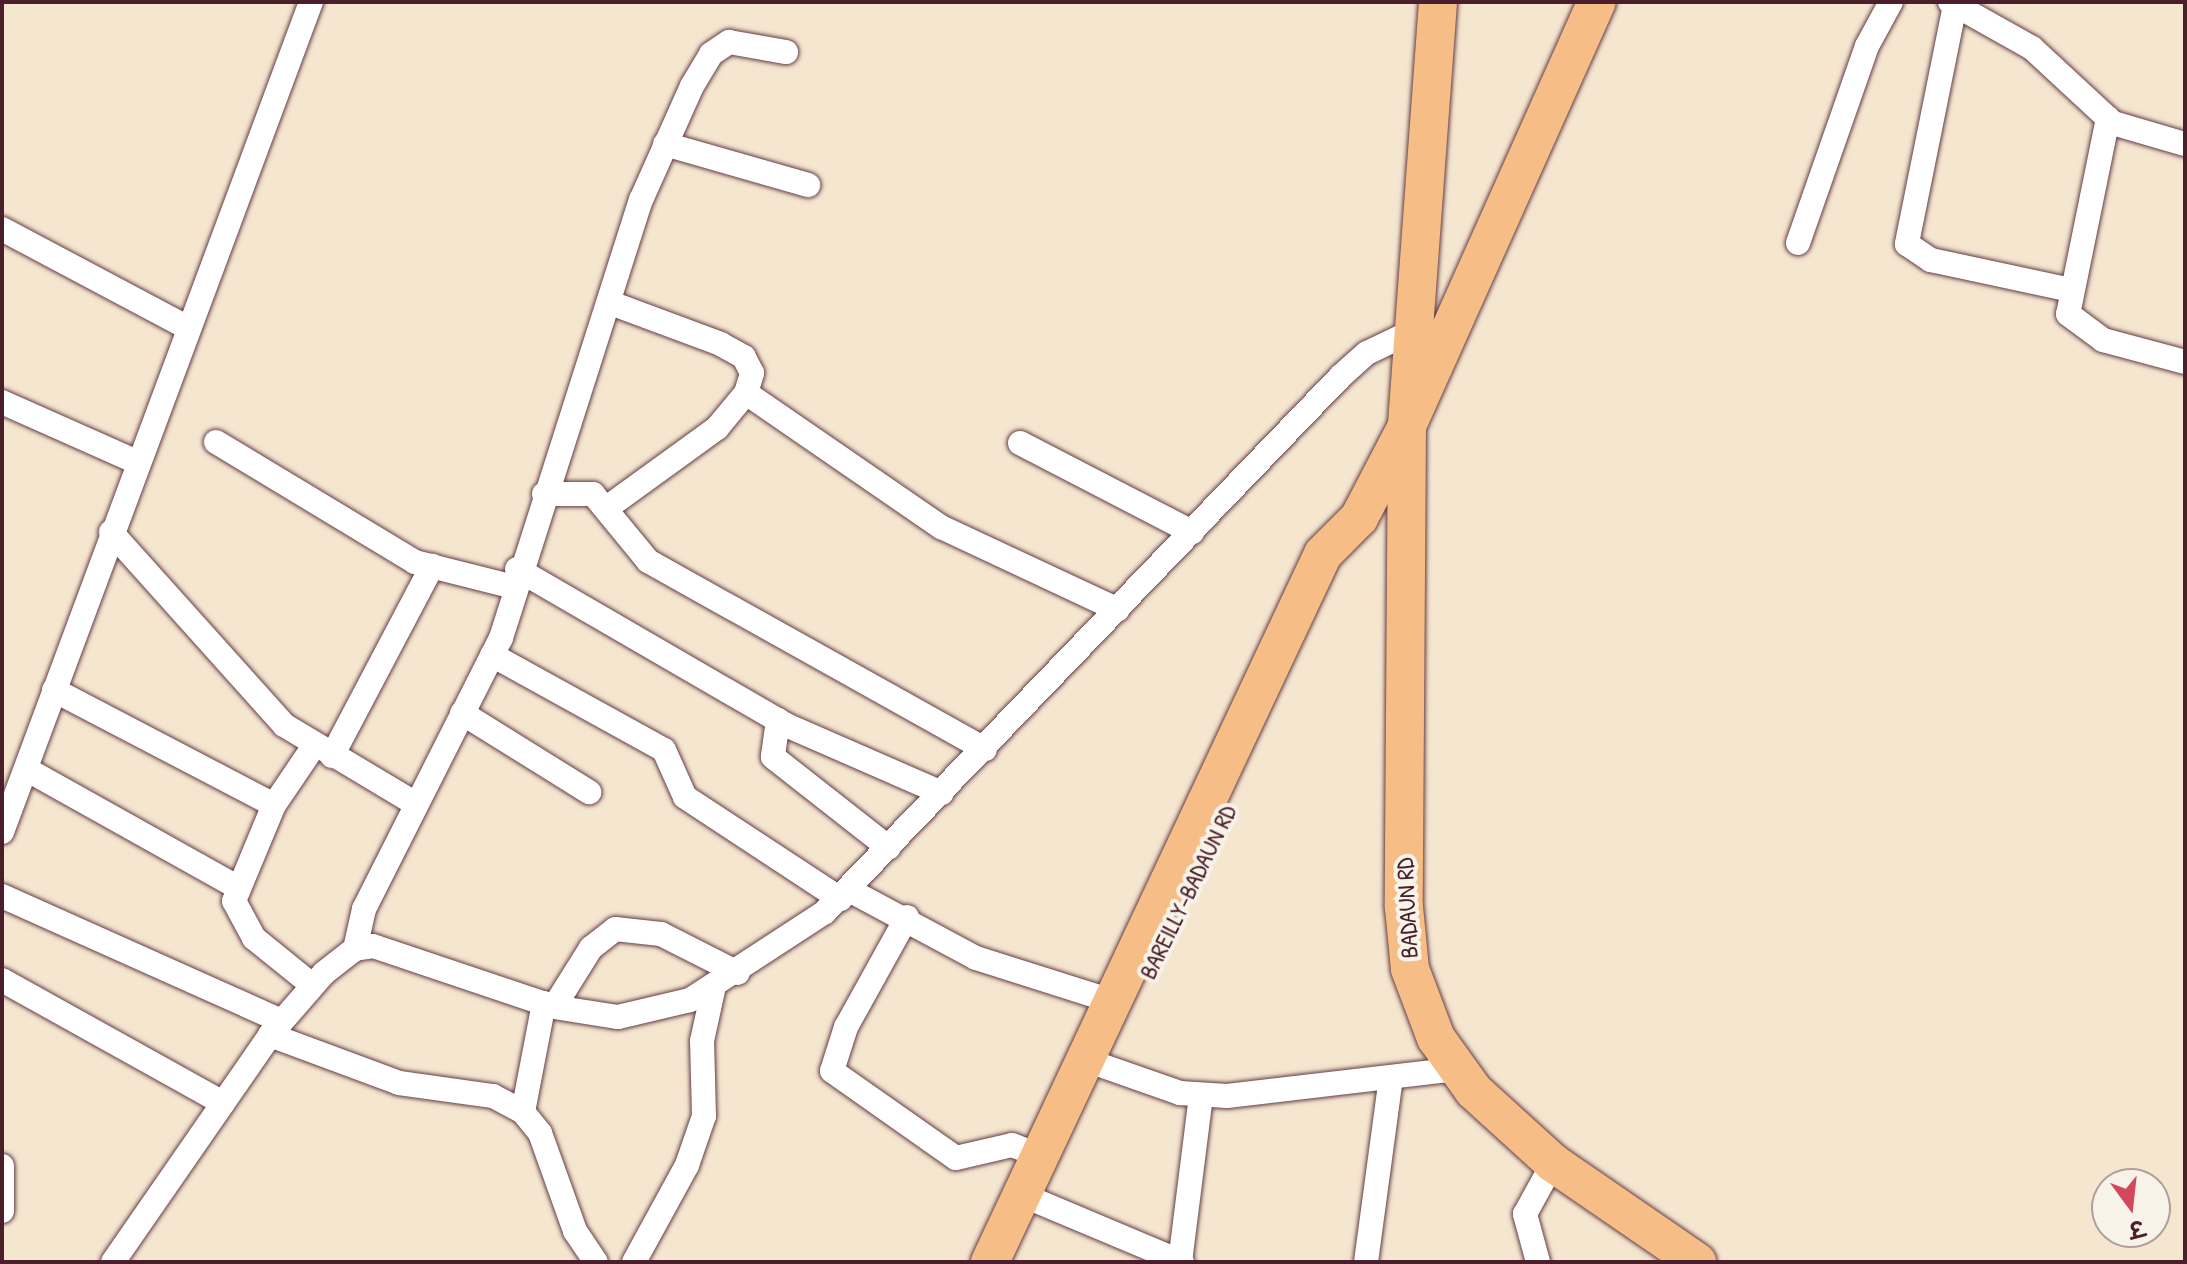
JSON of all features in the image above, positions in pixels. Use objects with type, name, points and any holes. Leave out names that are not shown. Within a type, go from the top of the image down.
[{"type":"main road","name":"BADAUN RD","points":[[1438,2],[1407,426],[1406,941],[1426,1017],[1456,1069],[1553,1163],[1697,1262]]},
{"type":"main road","points":[[990,1262],[1115,1002],[1323,554],[1359,518],[1407,426],[1597,2]]},
{"type":"main road","name":"BAREILLY-BADAUN RD","points":[[1009,1262],[1218,833],[1359,518]]},
{"type":"street","points":[[2,832],[137,462],[311,2]]},
{"type":"street","points":[[1798,243],[1867,46],[1891,2]]},
{"type":"street","points":[[2071,290],[1931,260],[1907,244],[1953,3],[2032,48],[2108,118],[2185,144]]},
{"type":"street","points":[[113,1262],[276,1028],[312,985],[355,949],[364,909],[492,655],[665,144],[721,46],[741,41],[786,52]]},
{"type":"street","points":[[2108,118],[2068,314],[2085,331],[2185,362]]},
{"type":"street","points":[[665,144],[808,185]]},
{"type":"street","points":[[2,229],[188,328]]},
{"type":"street","points":[[608,507],[717,428],[746,393],[752,373],[744,357],[611,303]]},
{"type":"street","points":[[355,949],[407,955],[549,1005],[598,1017],[638,1015],[714,986],[738,973],[844,894],[1356,361],[1413,331]]},
{"type":"street","points":[[746,393],[941,527],[1118,610]]},
{"type":"street","points":[[2,402],[137,462]]},
{"type":"street","points":[[216,442],[403,556],[432,566],[516,578],[778,720],[942,793]]},
{"type":"street","points":[[1020,443],[1192,532]]},
{"type":"street","points":[[544,494],[579,490],[608,507],[648,561],[985,749]]},
{"type":"street","points":[[111,532],[243,684],[323,751],[416,804]]},
{"type":"street","points":[[312,985],[242,924],[234,901],[274,805],[323,751],[432,566]]},
{"type":"street","points":[[492,655],[664,750],[685,797],[844,894],[907,917],[976,958],[1115,1002]]},
{"type":"street","points":[[54,690],[274,805]]},
{"type":"street","points":[[462,713],[589,792]]},
{"type":"street","points":[[778,720],[773,757],[889,848]]},
{"type":"street","points":[[26,769],[239,888]]},
{"type":"street","points":[[2,896],[276,1028],[399,1083],[493,1096],[523,1112],[540,1133],[575,1231],[596,1262]]},
{"type":"street","points":[[907,917],[846,1027],[832,1071],[956,1158],[1012,1145],[1041,1156]]},
{"type":"street","points":[[523,1112],[549,1005],[591,948],[615,929],[661,934],[738,973]]},
{"type":"street","points":[[2,980],[223,1103]]},
{"type":"street","points":[[640,1260],[704,1116],[702,1041],[714,986]]},
{"type":"street","points":[[1103,1066],[1201,1095],[1456,1069]]},
{"type":"street","points":[[1366,1262],[1391,1078]]},
{"type":"street","points":[[1039,1202],[1181,1262],[1201,1095]]},
{"type":"street","points":[[1538,1262],[1525,1214],[1553,1163]]},
{"type":"street","points":[[2,1166],[2,1211]]}]
